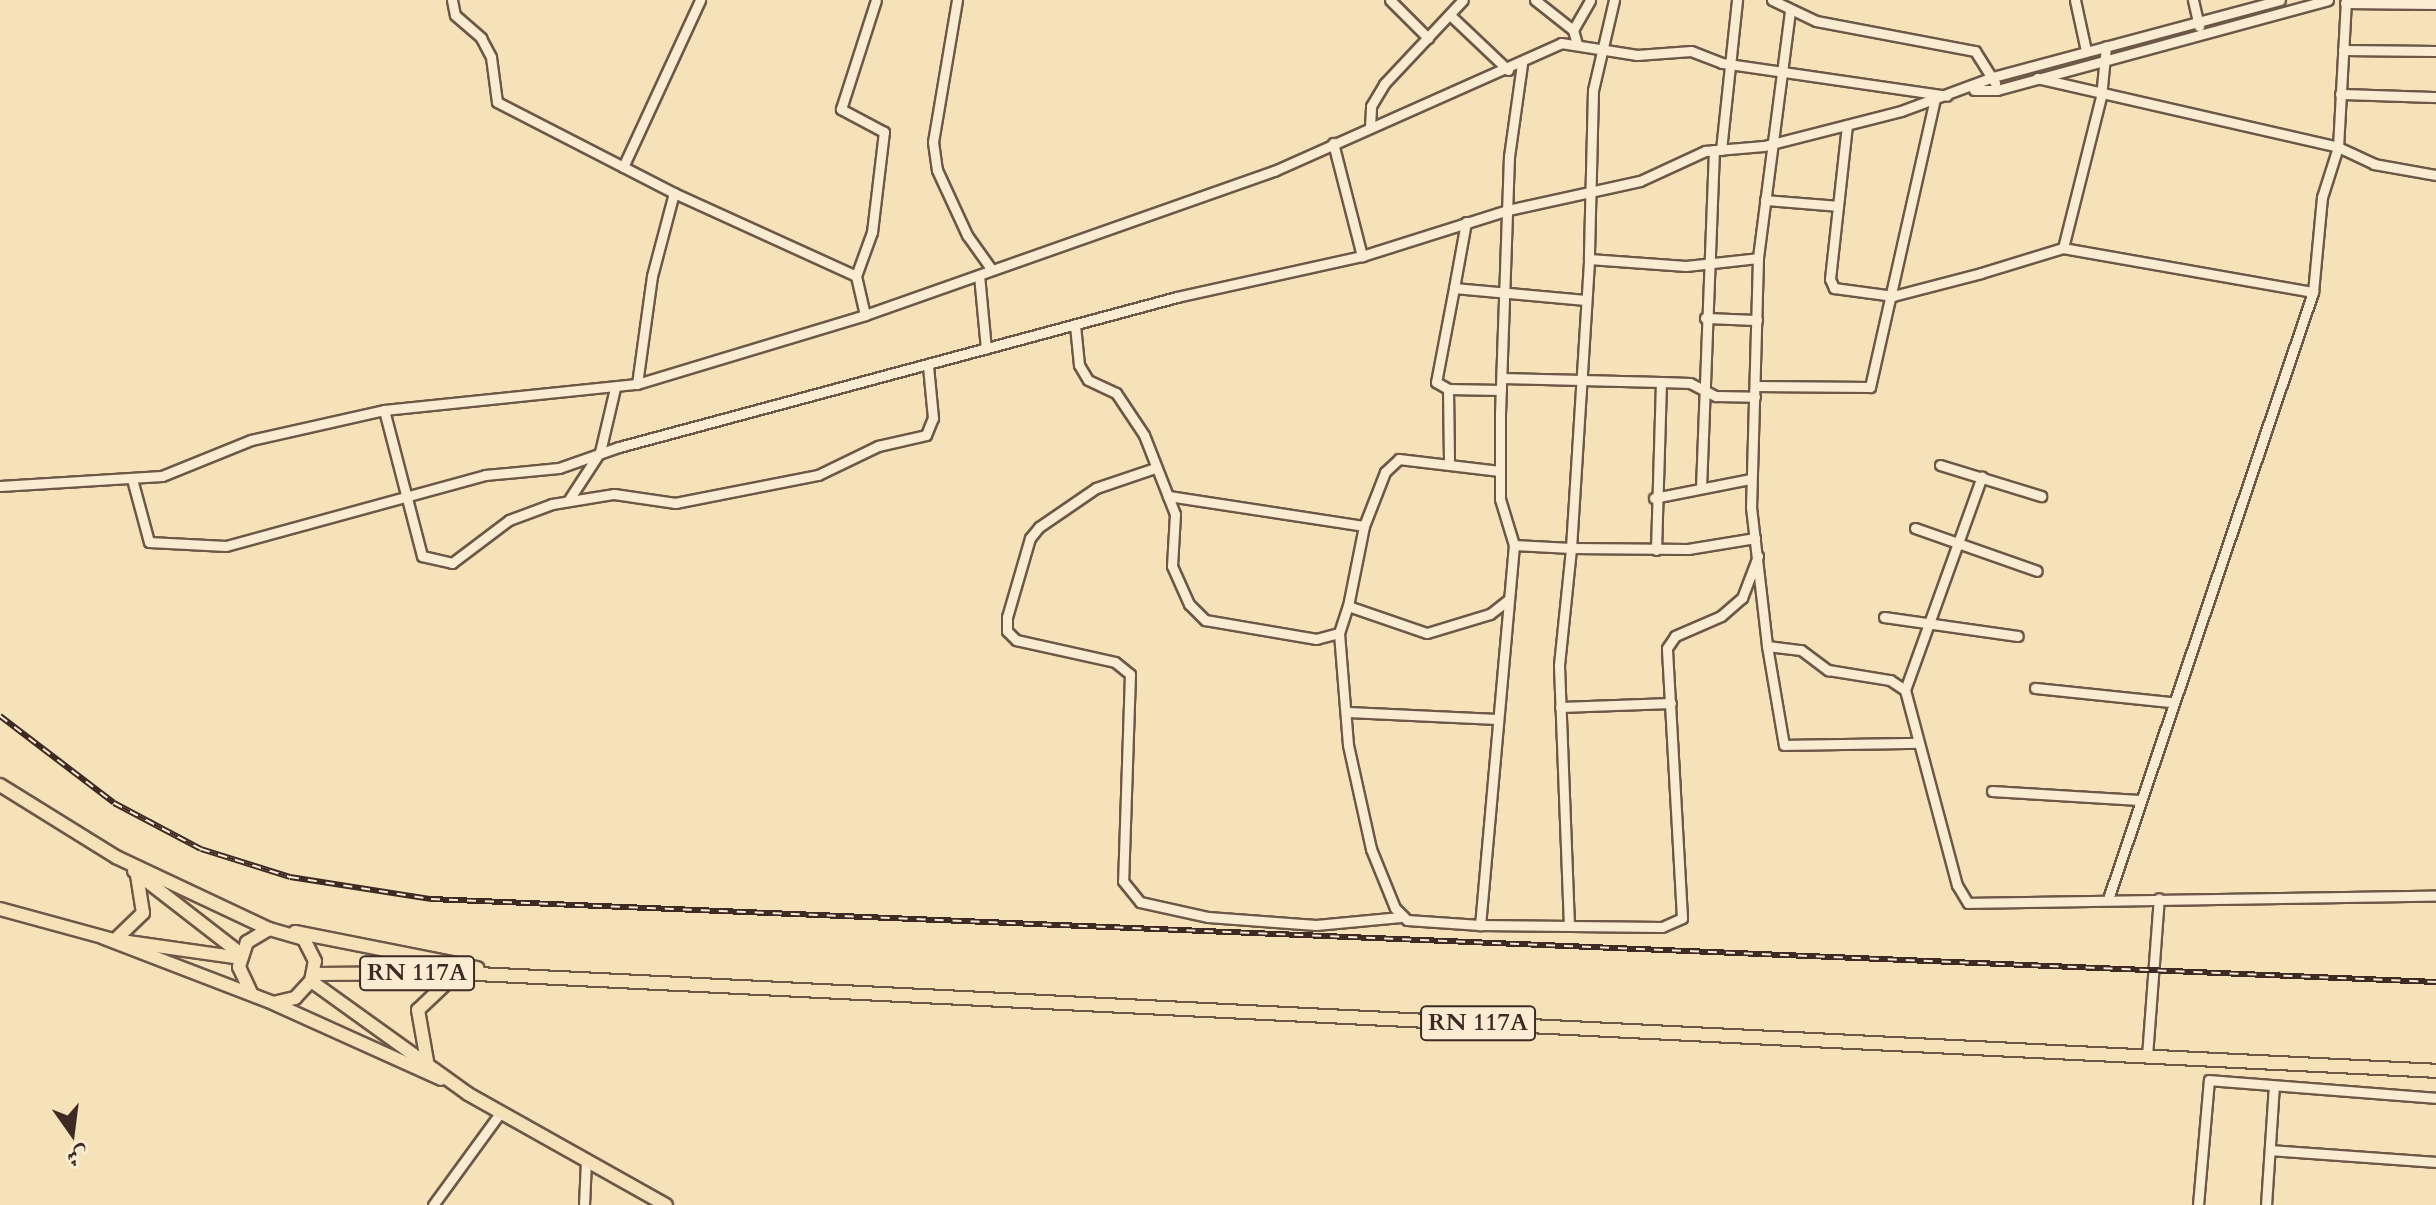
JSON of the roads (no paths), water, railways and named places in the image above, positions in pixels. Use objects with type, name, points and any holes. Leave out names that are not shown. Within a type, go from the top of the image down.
[{"type":"main road","points":[[0,785],[116,857],[269,929],[520,977]]},
{"type":"main road","points":[[116,857],[241,956]]},
{"type":"main road","points":[[109,939],[143,913],[137,874]]},
{"type":"main road","points":[[0,909],[109,939],[251,993],[454,1085],[666,1205]]},
{"type":"main road","points":[[251,993],[241,977],[241,956],[269,929]]},
{"type":"main road","points":[[273,1003],[295,998],[313,978],[311,949],[294,932]]},
{"type":"main road","points":[[109,939],[241,956]]},
{"type":"main road","points":[[427,1061],[418,1010],[457,973]]},
{"type":"main road","name":"RN 117A","points":[[313,978],[457,973],[2436,1071]]},
{"type":"main road","points":[[313,978],[427,1061],[454,1085]]},
{"type":"street","points":[[452,0],[455,15],[481,38],[491,57],[497,102],[674,193],[856,276]]},
{"type":"street","points":[[623,167],[700,0]]},
{"type":"street","points":[[865,315],[856,276],[872,232],[884,132],[841,109],[876,0]]},
{"type":"street","points":[[957,0],[933,142],[937,170],[967,235],[992,270]]},
{"type":"street","points":[[1390,0],[1428,38]]},
{"type":"street","points":[[1370,127],[1374,98],[1463,0]]},
{"type":"street","points":[[1535,0],[1573,30],[1577,44]]},
{"type":"street","points":[[1573,30],[1590,0]]},
{"type":"street","points":[[1569,926],[1560,707],[1578,380],[1589,259],[1593,90],[1614,0]]},
{"type":"street","points":[[1701,488],[1705,318],[1718,150],[1737,0]]},
{"type":"street","points":[[1772,0],[1816,21],[1975,51],[1993,77],[1997,90]]},
{"type":"street","points":[[2075,0],[2086,51]]},
{"type":"street","points":[[2193,0],[2201,33]]},
{"type":"street","points":[[132,479],[149,542],[198,548],[226,546],[407,499],[485,475],[559,468],[600,452],[1240,280],[1362,256],[1508,210],[1591,188],[1640,181],[1718,150],[1775,143],[1934,102],[1970,90],[1993,77],[2198,21],[2282,0],[2285,11]]},
{"type":"street","points":[[1970,90],[1997,90],[2306,3],[2328,0]]},
{"type":"street","points":[[2108,899],[2170,702],[2313,292],[2322,197],[2338,147],[2346,1],[2436,4]]},
{"type":"street","points":[[1787,6],[1775,143],[1758,258],[1750,479],[1767,646],[1784,745],[1918,743]]},
{"type":"street","points":[[1450,15],[1508,70]]},
{"type":"street","points":[[0,486],[132,479],[188,468],[251,440],[384,410],[637,384],[865,315],[1274,171],[1522,64],[1550,47],[1577,44],[1602,49],[1691,51],[1729,63],[1782,68],[1950,97]]},
{"type":"street","points":[[2063,248],[2101,97],[2109,58],[2106,46]]},
{"type":"street","points":[[2343,50],[2436,51]]},
{"type":"street","points":[[1480,925],[1514,545],[1499,471],[1508,210],[1522,64]]},
{"type":"street","points":[[2037,78],[2101,97],[2338,147],[2374,164],[2436,175]]},
{"type":"street","points":[[2340,94],[2436,97]]},
{"type":"street","points":[[1755,386],[1867,391],[1893,296],[1934,102]]},
{"type":"street","points":[[1847,125],[1831,285],[1893,296],[2063,248],[2313,292]]},
{"type":"street","points":[[1333,143],[1362,256]]},
{"type":"street","points":[[637,384],[652,276],[674,193]]},
{"type":"street","points":[[1765,200],[1838,206]]},
{"type":"street","points":[[1466,222],[1436,374],[1439,386],[1448,389],[1501,390]]},
{"type":"street","points":[[1589,259],[1709,264],[1758,258]]},
{"type":"street","points":[[979,275],[986,349]]},
{"type":"street","points":[[1454,288],[1585,300]]},
{"type":"street","points":[[1705,318],[1757,320]]},
{"type":"street","points":[[1075,325],[1079,365],[1088,380],[1120,398],[1144,435],[1175,514],[1172,566],[1189,604],[1205,620],[1308,639],[1339,633]]},
{"type":"street","points":[[384,410],[422,556],[439,564],[463,559],[509,520],[568,501],[614,494],[675,503],[827,473],[878,446],[931,432],[928,366]]},
{"type":"street","points":[[1502,378],[1690,383],[1702,390],[1755,397]]},
{"type":"street","points":[[1656,550],[1654,498],[1661,382]]},
{"type":"street","points":[[568,501],[600,452],[615,388]]},
{"type":"street","points":[[1448,389],[1449,463]]},
{"type":"street","points":[[1401,917],[1368,836],[1348,745],[1348,712],[1339,633],[1348,606],[1364,526],[1390,465],[1411,457],[1499,471]]},
{"type":"street","points":[[1940,465],[2041,496]]},
{"type":"street","points":[[1155,468],[1096,488],[1039,527],[1030,538],[1007,617],[1007,631],[1016,640],[1115,662],[1130,674],[1134,699],[1120,861],[1129,893],[1140,902],[1227,919],[1316,925],[1401,917],[1480,925],[1662,927],[1685,912],[1671,703],[1670,641],[1742,598],[1758,554]]},
{"type":"street","points":[[1982,476],[1905,690],[1962,898],[1978,904],[2159,898],[2436,896]]},
{"type":"street","points":[[1654,498],[1750,479]]},
{"type":"street","points":[[1168,496],[1364,526]]},
{"type":"street","points":[[1915,528],[2037,571]]},
{"type":"street","points":[[1514,545],[1656,550],[1755,538]]},
{"type":"street","points":[[1348,606],[1427,633],[1490,614],[1508,600]]},
{"type":"street","points":[[1884,617],[2018,636]]},
{"type":"street","points":[[1767,646],[1801,650],[1828,670],[1890,680],[1905,690]]},
{"type":"street","points":[[2035,688],[2170,702]]},
{"type":"street","points":[[1560,707],[1671,703]]},
{"type":"street","points":[[1348,712],[1497,719]]},
{"type":"street","points":[[1992,791],[2139,800]]},
{"type":"street","points":[[2147,1056],[2159,898]]},
{"type":"street","points":[[2198,1205],[2210,1060]]},
{"type":"street","points":[[2209,1080],[2436,1098]]},
{"type":"street","points":[[2266,1205],[2274,1086]]},
{"type":"street","points":[[433,1205],[500,1113]]},
{"type":"street","points":[[2270,1150],[2436,1162]]},
{"type":"street","points":[[584,1205],[586,1161]]},
{"type":"railway","points":[[0,716],[114,803],[201,849],[290,877],[431,899],[2436,982]]}]
